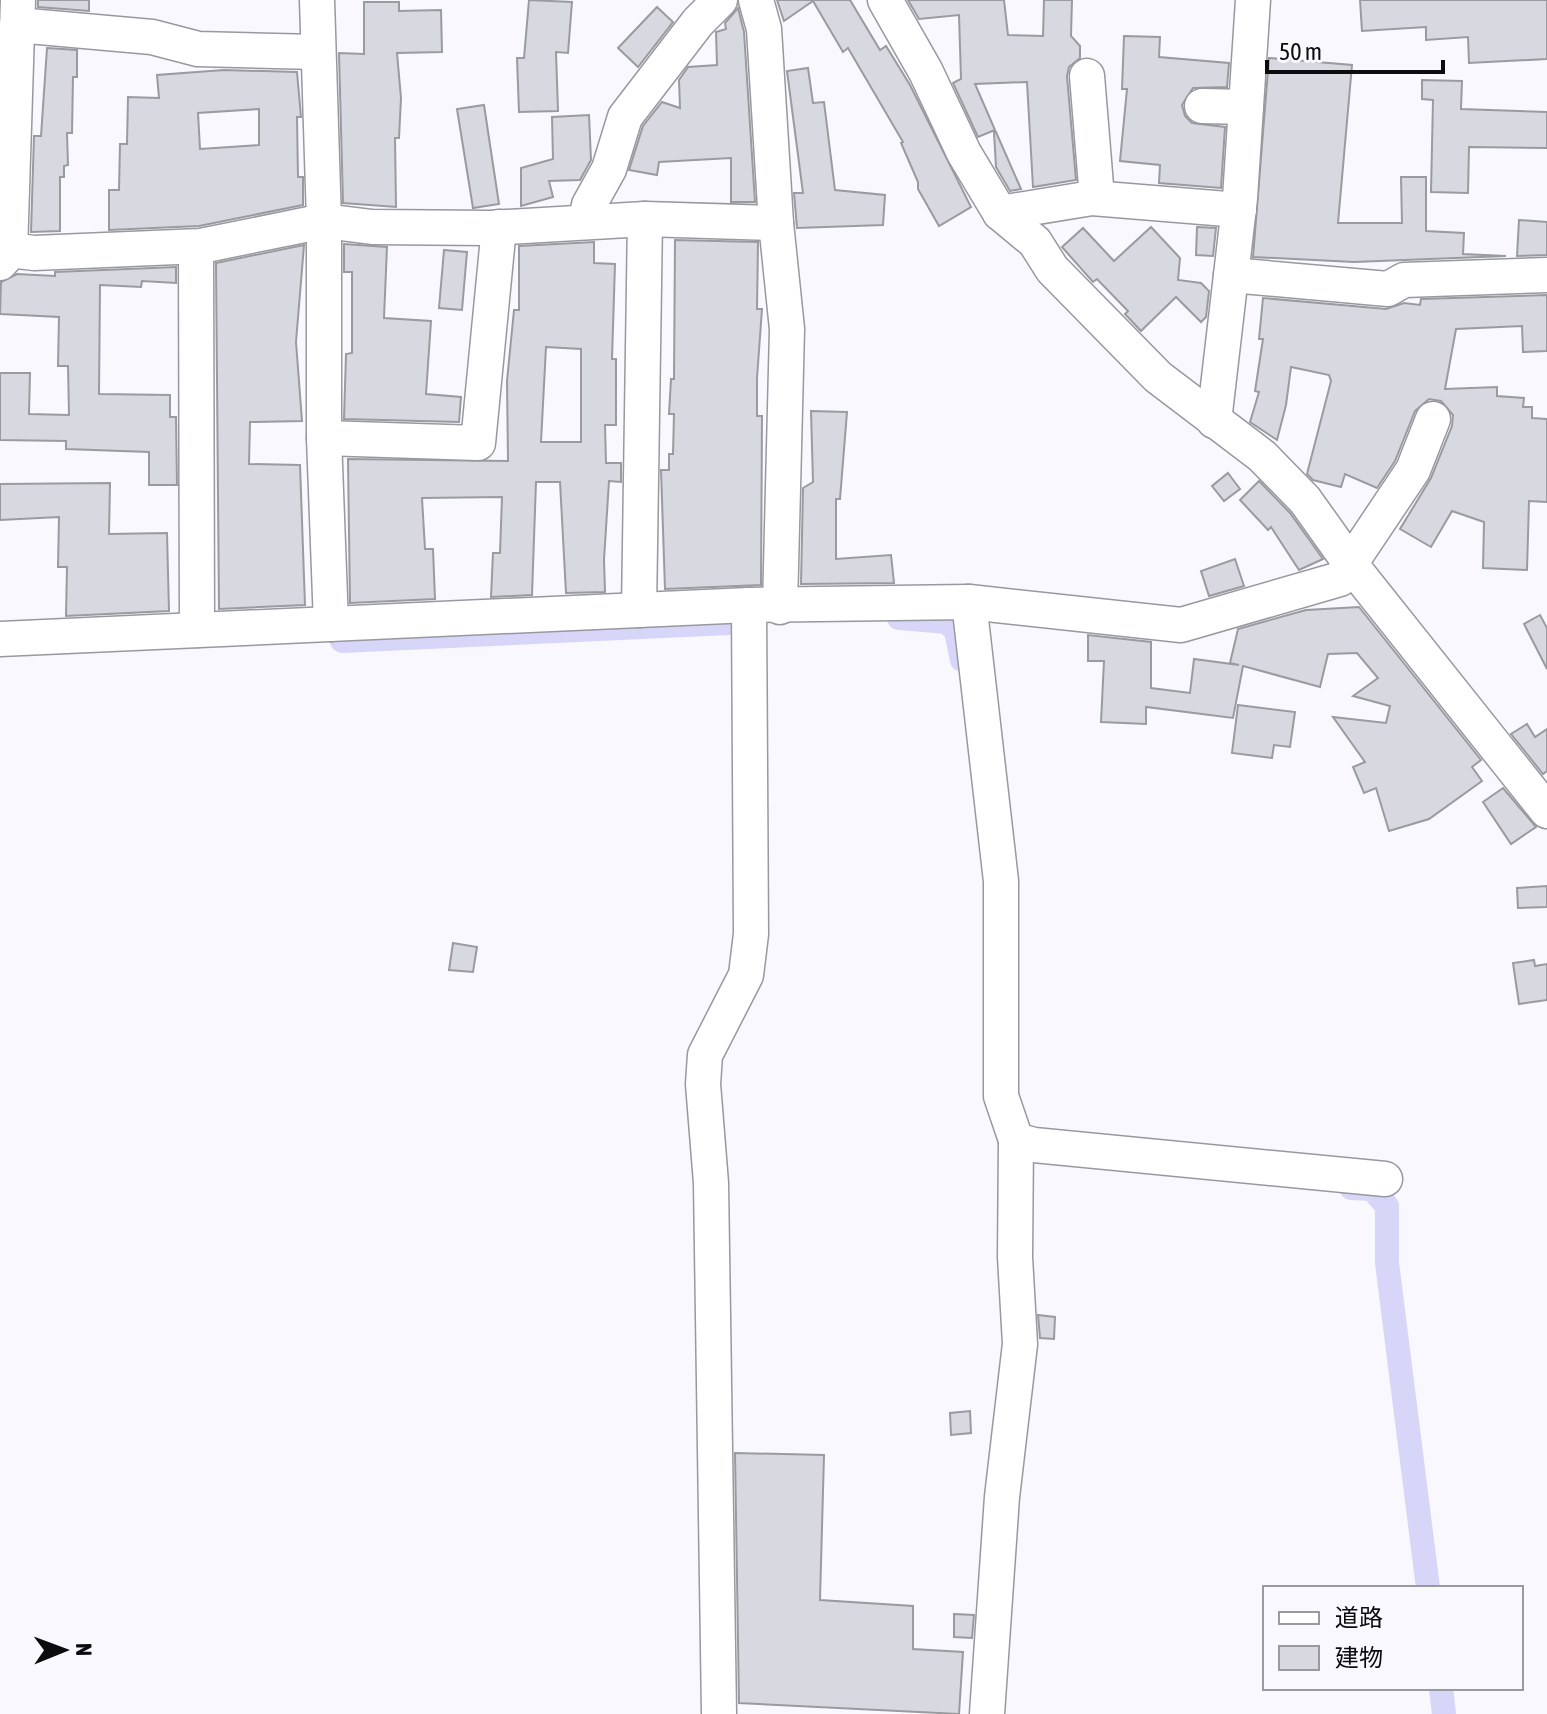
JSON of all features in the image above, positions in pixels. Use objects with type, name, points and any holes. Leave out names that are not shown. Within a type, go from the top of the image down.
[{"type":"street","points":[[317,0],[324,221],[324,438],[331,624]]},
{"type":"street","points":[[586,220],[589,205],[609,169],[625,117],[698,22],[720,0]]},
{"type":"street","points":[[719,1714],[712,1214],[703,1084],[705,1055],[746,975],[751,934],[764,606],[787,329],[776,223],[764,29],[756,0]]},
{"type":"street","points":[[885,0],[926,72],[964,153],[1000,213],[1035,242],[1052,269],[1158,377],[1262,456],[1305,500],[1352,566],[1547,811]]},
{"type":"street","points":[[1214,421],[1239,210],[1253,0]]},
{"type":"street","points":[[317,52],[198,49],[152,37],[17,13],[3,255],[196,247],[324,221],[372,227],[499,227],[645,219],[776,223]]},
{"type":"street","points":[[1087,76],[1097,198]]},
{"type":"street","points":[[1202,106],[1246,107]]},
{"type":"street","points":[[1000,213],[1097,198],[1239,210]]},
{"type":"street","points":[[639,610],[645,219]]},
{"type":"street","points":[[324,438],[478,443],[499,227]]},
{"type":"street","points":[[196,247],[197,630]]},
{"type":"street","points":[[1231,275],[1388,289],[1404,280],[1547,275]]},
{"type":"street","points":[[0,639],[639,610],[969,602],[1181,625],[1340,579],[1352,566],[1413,470],[1433,419]]},
{"type":"street","points":[[969,602],[1001,881],[1001,1096],[1016,1140],[1015,1257],[1020,1344],[1002,1497],[987,1714]]},
{"type":"street","points":[[1016,1140],[1034,1145],[1385,1179]]},
{"type":"building","points":[[38,0],[89,0],[89,11],[38,7]]},
{"type":"building","points":[[529,0],[572,2],[568,53],[556,52],[558,111],[519,112],[517,58],[524,58]]},
{"type":"building","points":[[777,0],[850,0],[880,50],[886,46],[910,85],[971,207],[939,226],[918,189],[903,142],[848,48],[843,52],[813,1],[784,21]]},
{"type":"building","points":[[908,0],[1004,0],[1008,35],[1043,36],[1044,0],[1072,0],[1071,36],[1080,46],[1080,58],[1069,67],[1067,76],[1076,180],[1033,187],[1027,82],[975,84],[995,130],[978,137],[953,83],[961,79],[959,15],[919,19]]},
{"type":"building","points":[[1360,0],[1547,0],[1547,59],[1469,63],[1468,37],[1426,40],[1426,27],[1362,31]]},
{"type":"building","points":[[364,2],[399,2],[399,11],[441,10],[442,52],[397,53],[401,98],[399,138],[395,138],[396,207],[343,203],[339,53],[364,54]]},
{"type":"building","points":[[657,7],[673,22],[638,67],[618,48]]},
{"type":"building","points":[[738,8],[744,32],[755,202],[731,202],[731,158],[659,162],[657,175],[629,170],[643,126],[662,102],[680,108],[679,80],[688,67],[717,65],[716,32],[726,29],[725,23]]},
{"type":"building","points":[[1124,36],[1160,37],[1159,57],[1229,63],[1227,87],[1193,88],[1182,105],[1185,116],[1192,123],[1225,127],[1221,188],[1159,183],[1160,165],[1120,161],[1127,89],[1122,89]]},
{"type":"building","points":[[47,48],[77,50],[77,77],[73,77],[72,133],[67,133],[68,165],[64,166],[64,177],[60,177],[60,231],[31,232],[34,136],[41,136]]},
{"type":"building","points":[[1269,58],[1352,65],[1338,223],[1402,223],[1401,177],[1426,177],[1426,231],[1464,233],[1463,254],[1506,256],[1354,262],[1253,257]]},
{"type":"building","points":[[808,68],[813,103],[824,102],[835,190],[885,195],[883,225],[797,228],[794,193],[803,193],[787,71]]},
{"type":"building","points":[[224,70],[297,72],[301,117],[297,117],[298,177],[303,177],[303,205],[199,226],[109,230],[109,190],[119,190],[120,144],[127,144],[128,97],[159,98],[157,75]],"holes":[[[259,109],[259,145],[200,149],[198,113]]]},
{"type":"building","points":[[1422,80],[1462,81],[1461,109],[1547,112],[1547,148],[1469,147],[1468,193],[1431,192],[1433,100],[1422,99]]},
{"type":"building","points":[[484,105],[499,204],[473,208],[457,109]]},
{"type":"building","points":[[589,115],[591,160],[580,180],[549,181],[553,197],[521,206],[521,168],[553,159],[552,117]]},
{"type":"building","points":[[994,132],[1021,189],[1010,191],[996,167]]},
{"type":"building","points":[[1519,220],[1547,222],[1547,255],[1517,256]]},
{"type":"building","points":[[1151,227],[1180,258],[1178,280],[1201,283],[1209,291],[1206,317],[1201,322],[1176,297],[1141,331],[1125,314],[1128,311],[1097,279],[1093,282],[1062,247],[1083,228],[1114,261]]},
{"type":"building","points":[[1197,227],[1216,228],[1213,256],[1196,255]]},
{"type":"building","points":[[675,240],[758,242],[757,309],[762,309],[757,378],[757,416],[762,416],[761,585],[665,589],[661,470],[669,470],[669,454],[673,454],[674,414],[669,414],[671,379],[674,379]]},
{"type":"building","points":[[594,242],[594,263],[615,264],[612,359],[616,359],[616,425],[605,425],[606,463],[621,463],[621,482],[609,481],[605,592],[566,593],[560,482],[536,482],[532,595],[491,597],[493,553],[500,553],[502,497],[422,498],[425,549],[433,549],[435,599],[350,603],[348,459],[508,461],[507,381],[514,310],[519,310],[519,246]],"holes":[[[546,347],[581,349],[581,442],[541,442]]]},
{"type":"building","points":[[344,244],[387,247],[384,318],[431,321],[426,394],[461,397],[459,422],[344,419],[346,354],[352,353],[352,272],[344,272]]},
{"type":"building","points":[[304,245],[296,342],[302,421],[250,422],[249,464],[300,465],[305,605],[219,609],[216,263]]},
{"type":"building","points":[[444,250],[467,252],[462,310],[439,308]]},
{"type":"building","points":[[176,267],[176,283],[142,281],[141,287],[100,285],[99,394],[170,395],[170,417],[176,417],[177,485],[149,485],[149,452],[66,449],[66,441],[0,440],[0,373],[30,373],[29,414],[69,415],[68,366],[58,366],[59,317],[0,314],[1,282],[17,274],[55,276],[55,272]]},
{"type":"building","points":[[1547,295],[1547,351],[1523,352],[1522,326],[1456,329],[1445,389],[1497,387],[1497,396],[1524,398],[1523,407],[1532,407],[1532,418],[1547,419],[1547,502],[1529,501],[1527,570],[1483,568],[1484,522],[1452,511],[1431,547],[1400,529],[1431,478],[1452,426],[1453,415],[1441,401],[1429,399],[1415,411],[1395,461],[1377,488],[1345,474],[1341,487],[1313,480],[1307,474],[1331,381],[1329,375],[1291,367],[1277,440],[1250,422],[1259,392],[1255,391],[1263,339],[1259,339],[1263,298],[1386,309],[1404,303],[1420,305],[1421,299]]},
{"type":"building","points":[[811,411],[847,412],[840,499],[836,499],[836,559],[891,555],[894,583],[801,584],[803,488],[813,482]]},
{"type":"building","points":[[1228,473],[1240,489],[1224,501],[1212,486]]},
{"type":"building","points":[[1259,481],[1290,513],[1323,559],[1299,570],[1271,527],[1268,530],[1240,500]]},
{"type":"building","points":[[110,483],[109,534],[167,533],[169,611],[66,616],[67,567],[58,567],[59,517],[0,520],[0,484]]},
{"type":"building","points":[[1235,559],[1244,586],[1209,596],[1201,571]]},
{"type":"building","points":[[1359,607],[1481,760],[1472,767],[1482,781],[1429,819],[1389,831],[1376,788],[1364,793],[1353,767],[1365,762],[1333,717],[1386,723],[1390,706],[1353,696],[1378,678],[1357,653],[1328,654],[1320,687],[1243,666],[1233,718],[1146,707],[1146,724],[1101,722],[1104,661],[1088,661],[1088,635],[1151,642],[1151,688],[1190,693],[1194,659],[1239,665],[1230,663],[1238,629],[1306,610]]},
{"type":"building","points":[[1540,615],[1547,628],[1547,669],[1524,624]]},
{"type":"building","points":[[1238,705],[1295,712],[1290,747],[1274,745],[1272,758],[1232,753]]},
{"type":"building","points":[[1527,724],[1535,737],[1547,729],[1547,771],[1543,774],[1511,734]]},
{"type":"building","points":[[1503,788],[1536,827],[1511,844],[1483,802]]},
{"type":"building","points":[[1547,886],[1547,907],[1518,908],[1517,888]]},
{"type":"building","points":[[453,943],[477,947],[473,972],[449,970]]},
{"type":"building","points":[[1534,960],[1535,966],[1547,964],[1547,1000],[1519,1004],[1513,963]]},
{"type":"building","points":[[1038,1315],[1055,1317],[1054,1339],[1040,1338]]},
{"type":"building","points":[[970,1411],[971,1433],[951,1435],[950,1413]]},
{"type":"building","points":[[735,1453],[824,1455],[820,1600],[913,1606],[913,1649],[963,1652],[959,1714],[739,1703]]},
{"type":"building","points":[[954,1614],[974,1615],[972,1638],[954,1637]]},
{"type":"waterway","points":[[899,618],[947,622],[956,631],[962,660]]},
{"type":"waterway","points":[[342,641],[728,623]]},
{"type":"waterway","points":[[1351,1188],[1372,1189],[1387,1206],[1387,1263],[1428,1586]]},
{"type":"waterway","points":[[1441,1690],[1444,1714]]}]
